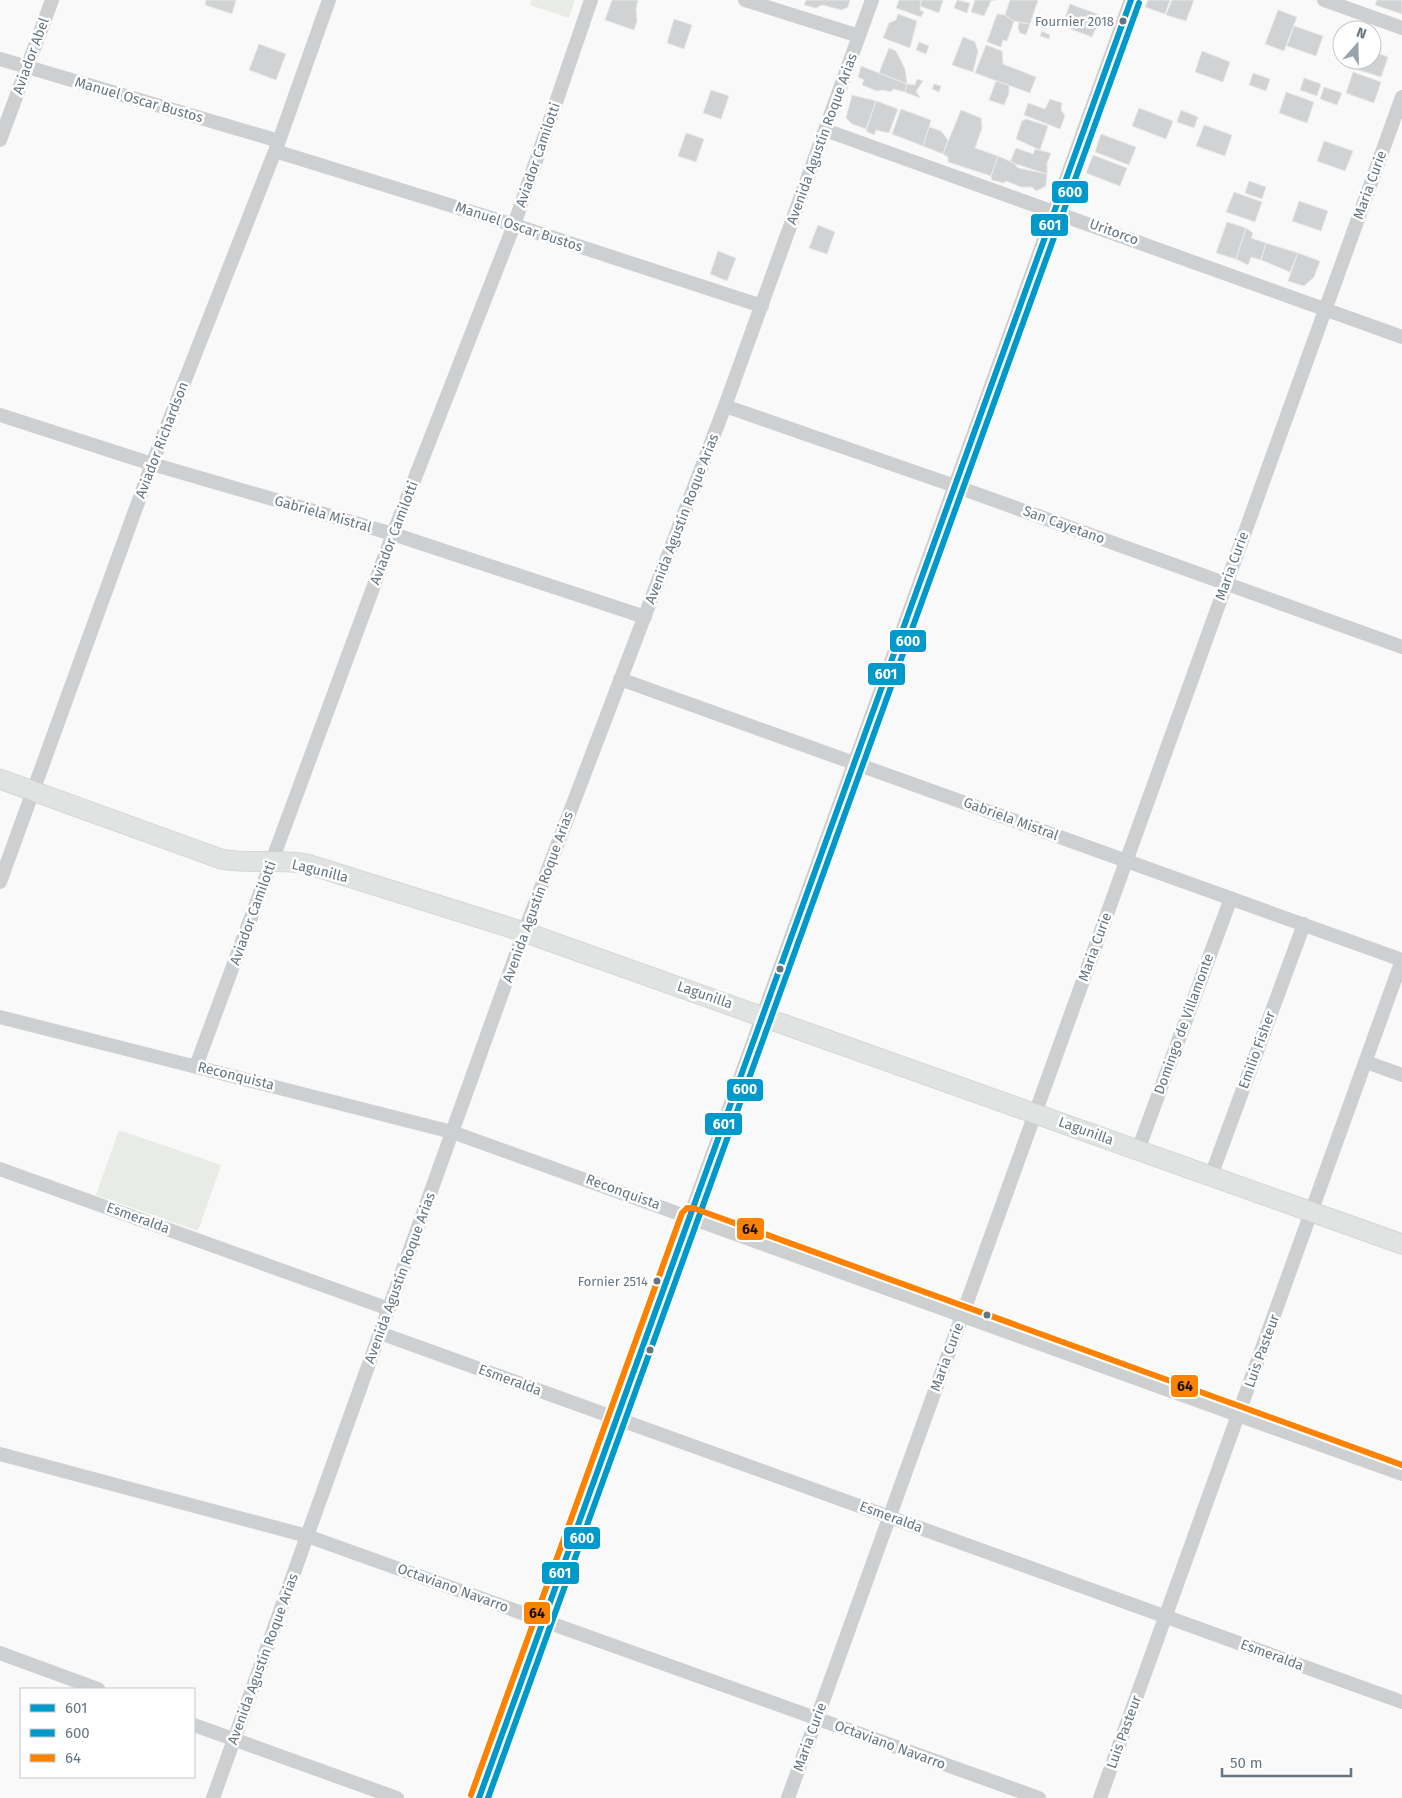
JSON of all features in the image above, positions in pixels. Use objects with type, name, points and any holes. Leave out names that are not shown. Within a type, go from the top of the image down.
[{"type":"main road","name":"Lagunilla","points":[[0,780],[221,858],[242,863],[294,862],[306,864],[524,932],[1402,1244]]},
{"type":"street","name":"Aviador Abel","points":[[0,140],[52,0]]},
{"type":"street","name":"Aviador Richardson","points":[[0,882],[152,464],[277,146],[329,0]]},
{"type":"street","name":"Aviador Camilotti","points":[[196,1066],[393,534],[514,225],[591,0]]},
{"type":"street","points":[[745,0],[859,36]]},
{"type":"street","name":"Avenida Agustín Roque Arias","points":[[213,1798],[524,932],[725,406],[872,0]]},
{"type":"street","points":[[479,1798],[1131,0]]},
{"type":"street","points":[[1324,0],[1402,28]]},
{"type":"street","name":"Manuel Oscar Bustos","points":[[0,59],[277,146],[762,306]]},
{"type":"street","name":"Maria Curie","points":[[788,1798],[1402,97]]},
{"type":"street","name":"Uritorco","points":[[825,130],[1402,336]]},
{"type":"street","name":"San Cayetano","points":[[725,406],[955,486],[1402,647]]},
{"type":"street","name":"Gabriela Mistral","points":[[0,414],[152,464],[393,534],[645,617]]},
{"type":"street","name":"Gabriela Mistral","points":[[620,679],[1402,960]]},
{"type":"street","name":"Domingo de Villamonte","points":[[1138,1150],[1231,898]]},
{"type":"street","name":"Emilio Fisher","points":[[1211,1176],[1304,924]]},
{"type":"street","name":"Luis Pasteur","points":[[1100,1798],[1402,960]]},
{"type":"street","name":"Reconquista","points":[[0,1016],[452,1132],[963,1314],[1402,1474]]},
{"type":"street","points":[[1366,1062],[1402,1075]]},
{"type":"street","name":"Esmeralda","points":[[0,1169],[389,1309]]},
{"type":"street","name":"Esmeralda","points":[[380,1333],[1402,1702]]},
{"type":"street","name":"Octaviano Navarro","points":[[0,1454],[307,1536],[1039,1798]]},
{"type":"street","points":[[0,1653],[95,1688]]},
{"type":"street","points":[[195,1725],[397,1798]]},
{"type":"shaded area","points":[[532,0],[575,0],[569,18],[530,5]]},
{"type":"shaded area","points":[[119,1130],[221,1165],[198,1231],[96,1195]]},
{"type":"building","points":[[206,0],[236,0],[232,14],[205,5]]},
{"type":"building","points":[[612,0],[638,0],[636,8],[637,21],[634,30],[605,20]]},
{"type":"building","points":[[806,0],[850,0],[848,7],[842,10],[822,5],[816,8],[804,5]]},
{"type":"building","points":[[899,0],[921,0],[920,10],[924,12],[921,17],[896,8]]},
{"type":"building","points":[[921,0],[943,0],[939,13],[920,6]]},
{"type":"building","points":[[957,0],[970,3],[967,13],[954,8]]},
{"type":"building","points":[[975,0],[996,0],[991,1],[984,16],[971,12]]},
{"type":"building","points":[[1010,0],[1038,0],[1030,24],[1014,21],[1005,15]]},
{"type":"building","points":[[1148,0],[1170,0],[1165,14],[1145,7]]},
{"type":"building","points":[[1172,0],[1194,0],[1186,21],[1166,15]]},
{"type":"building","points":[[1377,0],[1402,0],[1402,14],[1375,5]]},
{"type":"building","points":[[1070,4],[1100,15],[1101,25],[1095,30],[1092,37],[1062,26]]},
{"type":"building","points":[[1278,10],[1297,17],[1284,51],[1265,44]]},
{"type":"building","points":[[898,14],[917,21],[910,48],[883,38],[889,23],[896,20]]},
{"type":"building","points":[[997,14],[1005,15],[1014,21],[1007,41],[1003,40],[1001,47],[987,42]]},
{"type":"building","points":[[674,19],[692,25],[684,49],[667,43]]},
{"type":"building","points":[[1019,22],[1030,24],[1026,35],[1020,33],[1018,28]]},
{"type":"building","points":[[1040,22],[1048,25],[1046,29],[1038,26]]},
{"type":"building","points":[[1294,26],[1323,36],[1316,56],[1287,46]]},
{"type":"building","points":[[1042,31],[1050,35],[1049,39],[1040,36]]},
{"type":"building","points":[[963,37],[975,42],[978,51],[973,72],[952,65]]},
{"type":"building","points":[[919,42],[929,46],[926,54],[916,50]]},
{"type":"building","points":[[259,44],[286,54],[276,80],[249,70]]},
{"type":"building","points":[[986,45],[1002,51],[1003,64],[1036,77],[1030,93],[975,73]]},
{"type":"building","points":[[889,48],[896,51],[905,69],[907,84],[879,73]]},
{"type":"building","points":[[1202,51],[1230,62],[1223,82],[1195,72]]},
{"type":"building","points":[[1382,55],[1388,57],[1381,77],[1358,70],[1382,70]]},
{"type":"building","points":[[861,66],[907,84],[905,92],[893,89],[891,92],[877,91],[862,85],[864,80],[858,77]]},
{"type":"building","points":[[1353,72],[1381,82],[1374,103],[1346,93]]},
{"type":"building","points":[[1253,73],[1270,79],[1266,91],[1249,85]]},
{"type":"building","points":[[1304,78],[1321,84],[1317,96],[1300,90]]},
{"type":"building","points":[[917,79],[923,81],[916,91],[920,98],[905,92],[907,84],[915,85]]},
{"type":"building","points":[[996,81],[1009,85],[1009,93],[1004,105],[989,100]]},
{"type":"building","points":[[934,84],[941,86],[939,92],[932,89]]},
{"type":"building","points":[[1324,87],[1342,93],[1337,105],[1320,99]]},
{"type":"building","points":[[711,90],[729,96],[721,119],[703,113]]},
{"type":"building","points":[[1286,92],[1314,102],[1307,123],[1279,113]]},
{"type":"building","points":[[852,95],[876,101],[866,129],[852,124],[846,118]]},
{"type":"building","points":[[1050,99],[1062,103],[1061,110],[1065,116],[1060,129],[1024,115],[1028,103],[1045,109]]},
{"type":"building","points":[[876,101],[898,109],[889,133],[876,130],[874,135],[866,131]]},
{"type":"building","points":[[1139,108],[1173,121],[1166,139],[1132,126]]},
{"type":"building","points":[[901,109],[931,120],[923,146],[892,134]]},
{"type":"building","points":[[961,110],[981,118],[982,128],[975,148],[998,156],[991,176],[948,162],[948,157],[943,154]]},
{"type":"building","points":[[1181,110],[1198,117],[1194,128],[1177,122]]},
{"type":"building","points":[[1026,119],[1048,126],[1040,150],[1016,139],[1022,121]]},
{"type":"building","points":[[1204,125],[1232,135],[1225,156],[1196,146]]},
{"type":"building","points":[[929,127],[941,131],[948,140],[943,154],[923,146]]},
{"type":"building","points":[[686,133],[704,139],[696,162],[678,156]]},
{"type":"building","points":[[1101,134],[1136,147],[1129,165],[1095,152]]},
{"type":"building","points":[[1324,141],[1353,151],[1345,171],[1317,161]]},
{"type":"building","points":[[1016,148],[1033,154],[1035,149],[1051,153],[1047,163],[1047,174],[1010,162]]},
{"type":"building","points":[[1093,155],[1127,168],[1120,186],[1086,173]]},
{"type":"building","points":[[998,156],[1014,163],[1018,168],[1047,174],[1046,186],[1036,191],[1032,187],[1021,187],[1006,181],[1004,183],[992,180],[991,176]]},
{"type":"building","points":[[1249,181],[1266,187],[1262,199],[1245,193]]},
{"type":"building","points":[[1234,192],[1262,202],[1255,222],[1226,212]]},
{"type":"building","points":[[1299,201],[1328,211],[1321,231],[1292,221]]},
{"type":"building","points":[[1227,222],[1246,228],[1236,259],[1216,253]]},
{"type":"building","points":[[818,225],[835,232],[827,254],[809,248]]},
{"type":"building","points":[[1246,228],[1253,233],[1251,238],[1266,243],[1261,260],[1251,257],[1248,265],[1236,259]]},
{"type":"building","points":[[1266,243],[1298,253],[1290,272],[1261,260]]},
{"type":"building","points":[[718,251],[736,258],[727,281],[710,274]]},
{"type":"building","points":[[1298,253],[1320,261],[1314,277],[1304,286],[1288,281]]},
{"type":"transit line","name":"601","points":[[479,1798],[1131,0]]},
{"type":"transit line","name":"600","points":[[488,1798],[1139,3]]},
{"type":"transit line","name":"64","points":[[471,1795],[682,1213],[687,1208],[693,1208],[1402,1465]]},
{"type":"place","name":"Fournier 2018","points":[[1123,21]]},
{"type":"place","name":"Fornier 2514","points":[[657,1281]]}]
